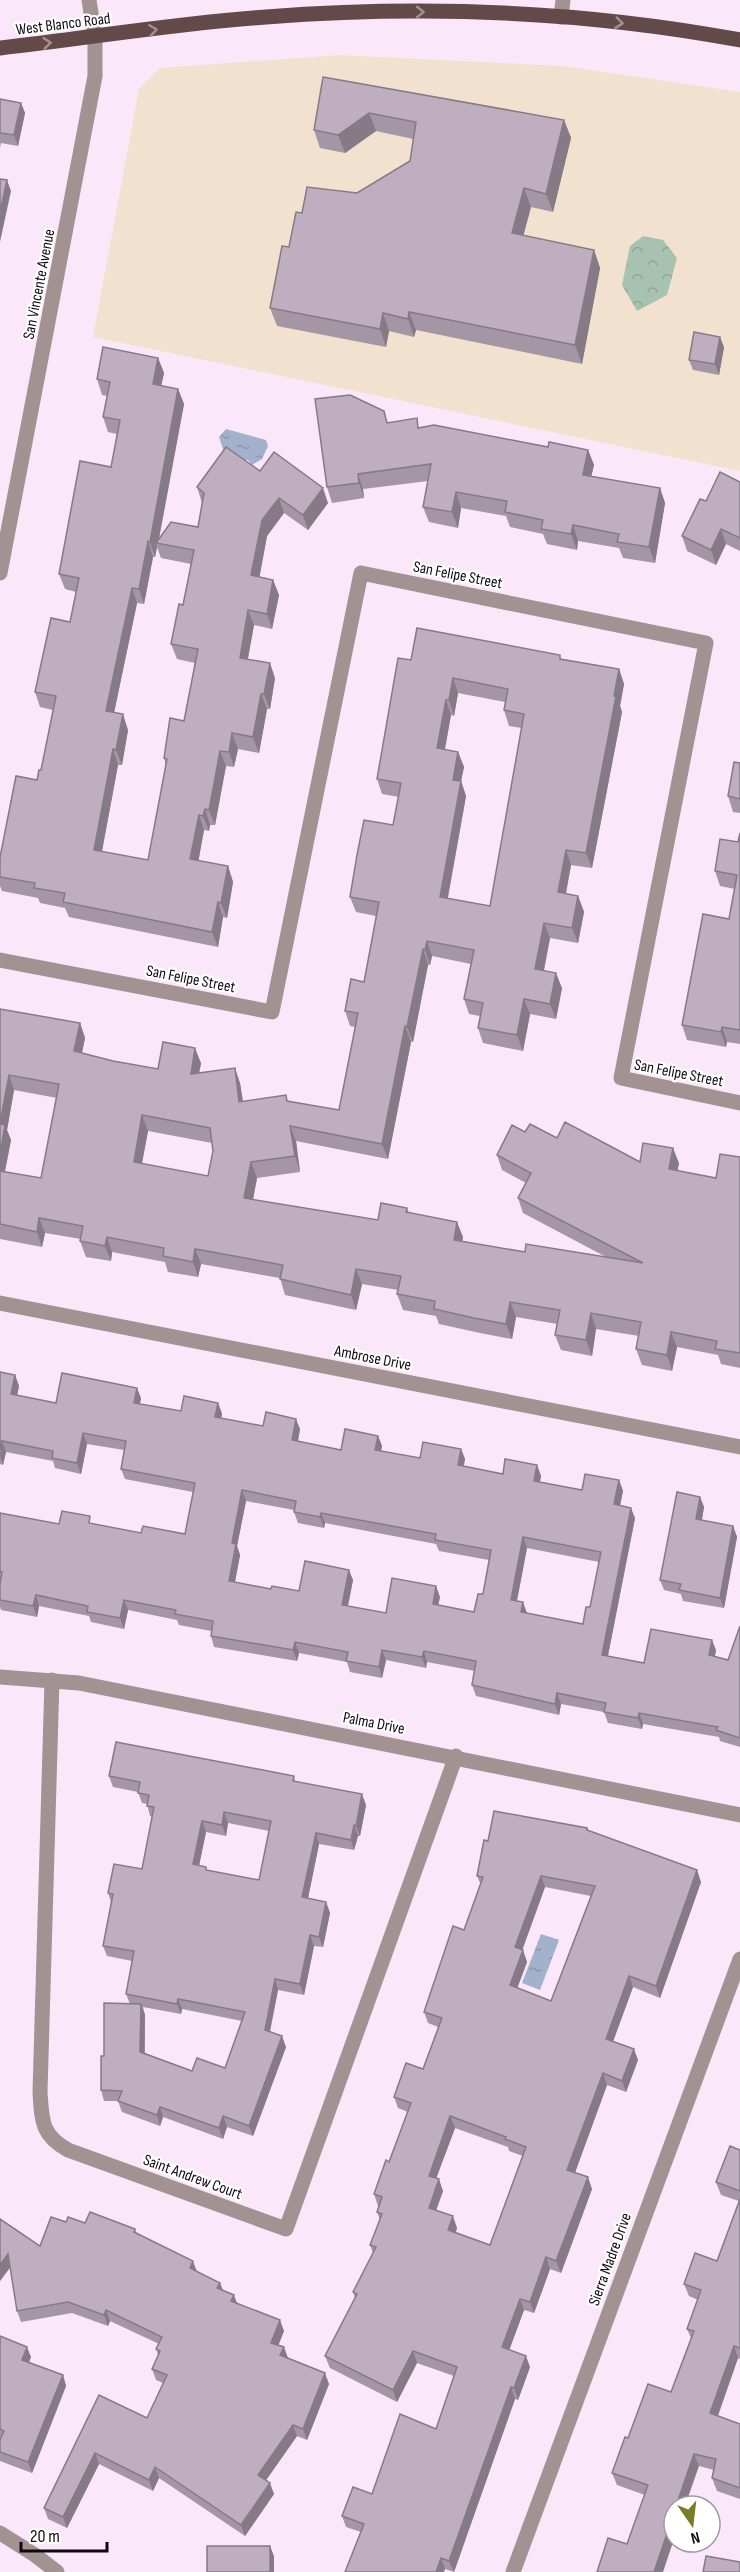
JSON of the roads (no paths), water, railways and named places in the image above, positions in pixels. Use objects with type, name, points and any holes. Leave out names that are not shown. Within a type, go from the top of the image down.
[{"type":"main road","name":"West Blanco Road","points":[[0,48],[95,38],[217,21],[310,14],[414,11],[561,16],[740,40]]},
{"type":"street","name":"San Vincente Avenue","points":[[0,568],[95,76],[95,38],[89,0]]},
{"type":"street","points":[[561,16],[563,0]]},
{"type":"street","name":"San Felipe Street","points":[[0,960],[272,1012],[361,573],[706,643],[621,1078],[740,1102]]},
{"type":"street","name":"Ambrose Drive","points":[[0,1303],[740,1447]]},
{"type":"street","name":"Palma Drive","points":[[0,1677],[79,1683],[456,1756],[740,1815]]},
{"type":"street","name":"Saint Andrew Court","points":[[52,1680],[40,2092],[48,2136],[54,2143],[68,2150],[286,2229],[456,1756]]},
{"type":"street","name":"Sierra Madre Drive","points":[[513,2572],[740,1959]]},
{"type":"street","points":[[0,2533],[57,2572]]},
{"type":"water","points":[[226,429],[266,440],[268,446],[262,459],[252,465],[248,460],[241,460],[224,452],[219,437]]},
{"type":"water","points":[[541,1934],[559,1940],[540,1990],[522,1983]]}]
